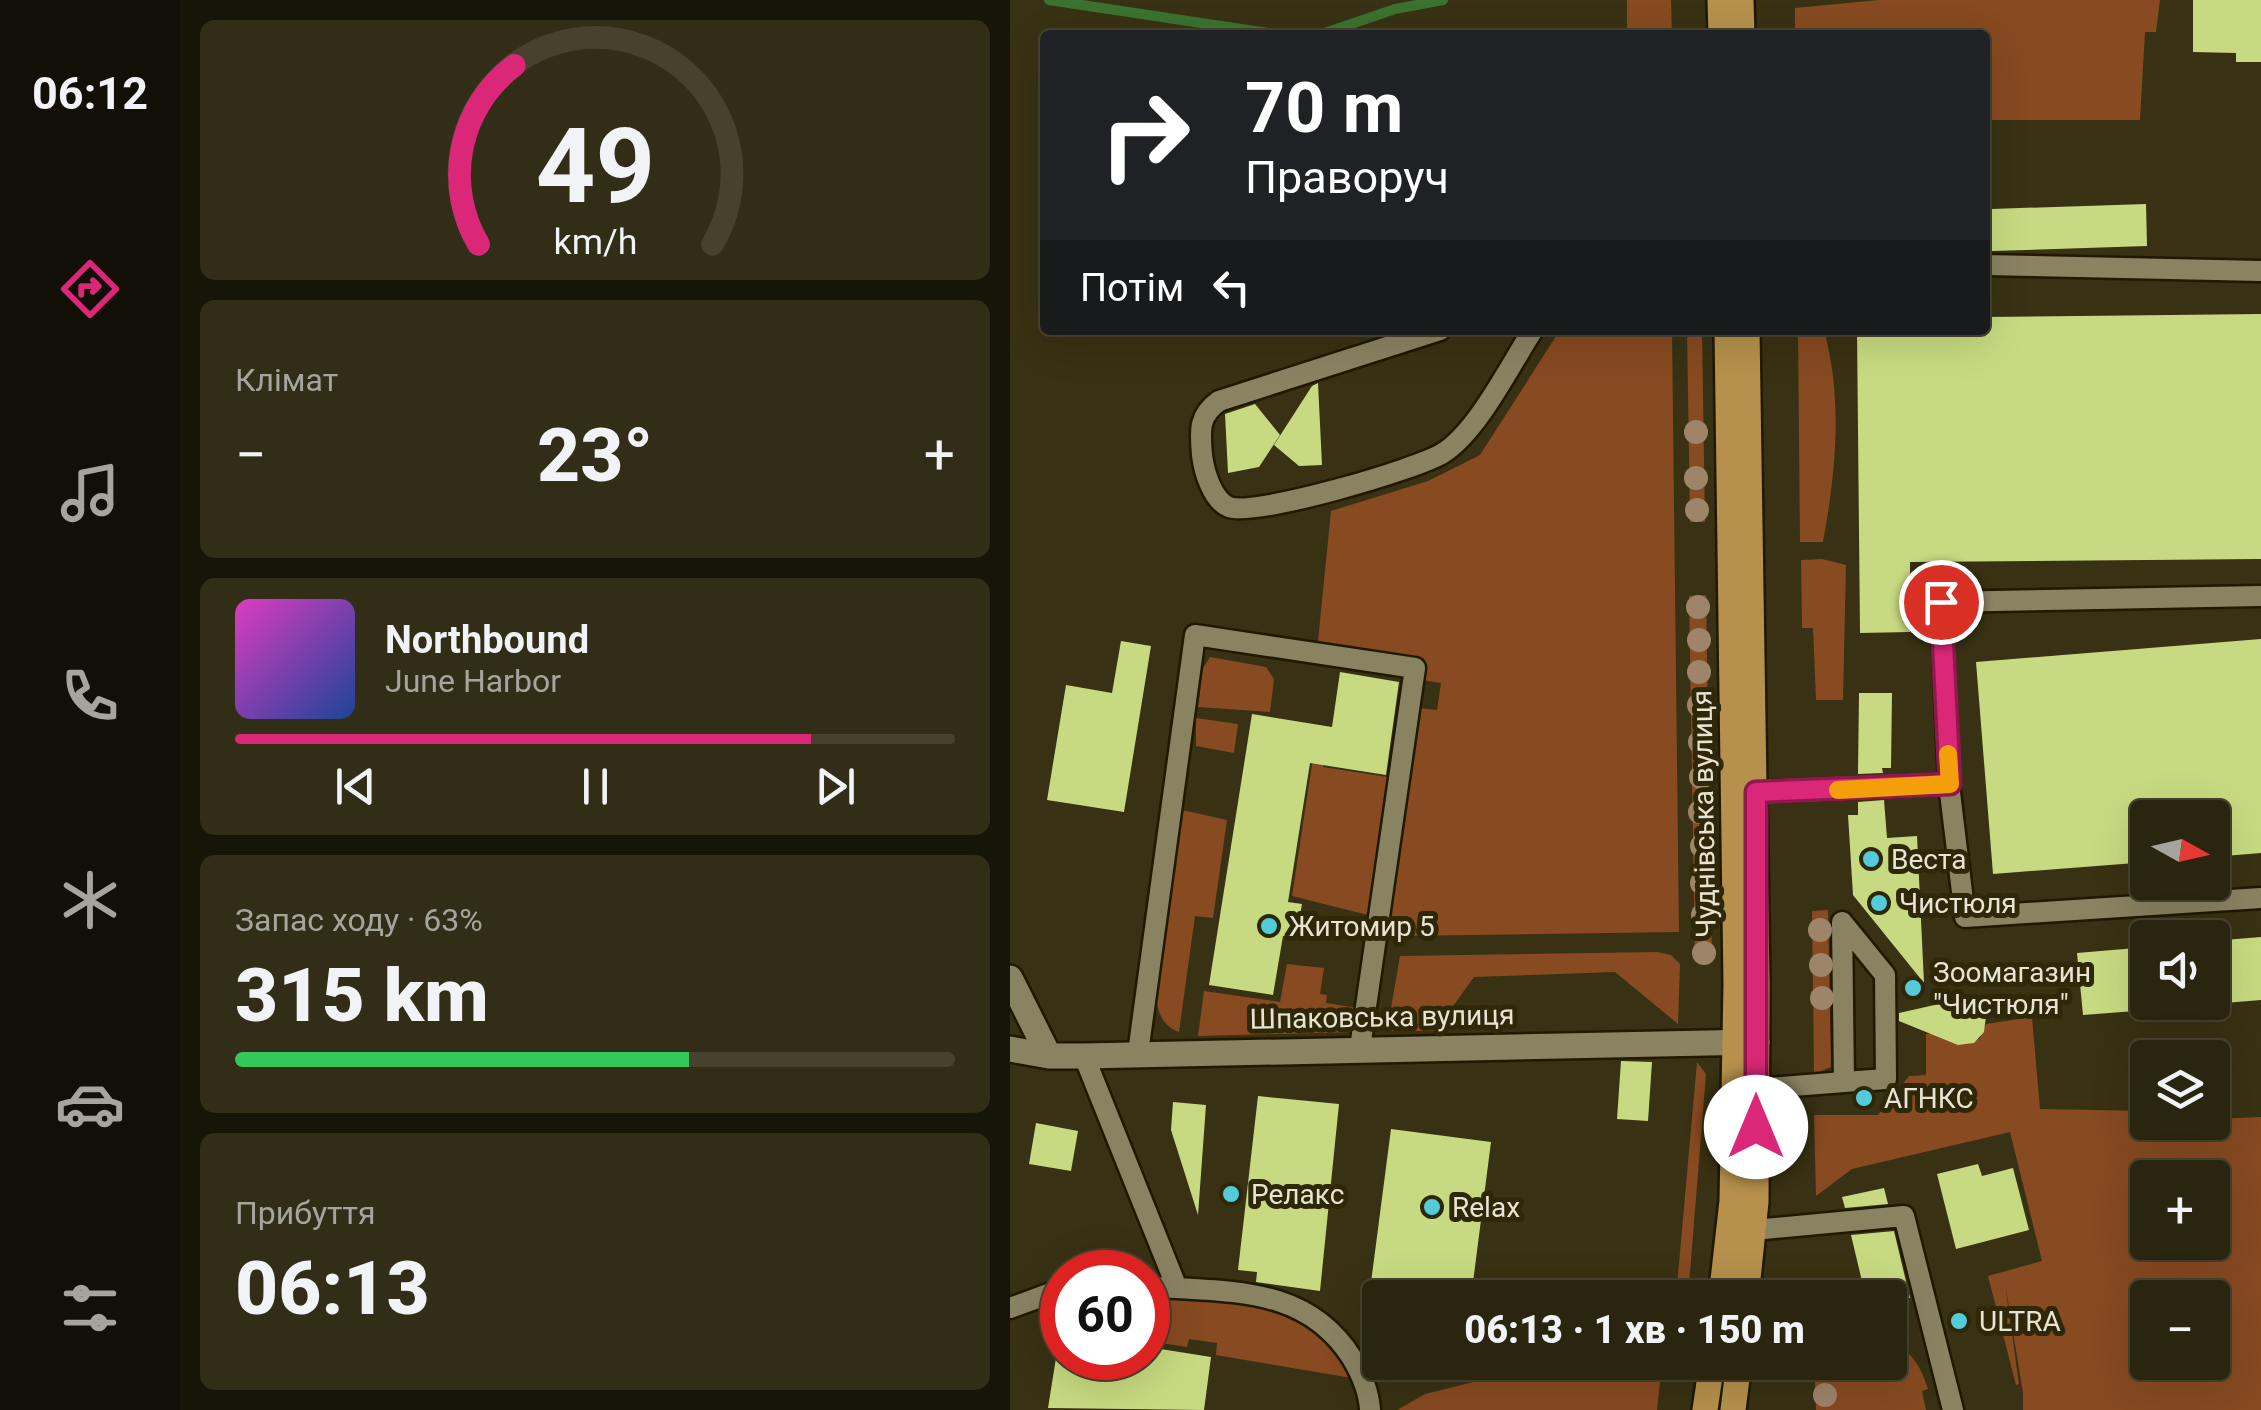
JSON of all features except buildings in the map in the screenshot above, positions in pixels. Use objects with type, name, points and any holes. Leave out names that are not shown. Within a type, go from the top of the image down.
[{"type":"main road","points":[[1720,0],[1721,30]]},
{"type":"main road","points":[[1741,0],[1742,30]]},
{"type":"main road","name":"Чуднівська вулиця","points":[[1727,335],[1746,1042],[1757,1089],[1754,1230],[1748,1280]]},
{"type":"main road","name":"Чуднівська вулиця","points":[[1723,1280],[1746,1042],[1756,792],[1747,335]]},
{"type":"main road","points":[[1705,1410],[1709,1380]]},
{"type":"main road","points":[[1733,1410],[1736,1380]]},
{"type":"street","points":[[1010,978],[1049,1056]]},
{"type":"street","name":"Шпаковська вулиця","points":[[1010,1049],[1049,1056],[1084,1056],[1360,1048],[1541,1050],[1746,1042]]},
{"type":"lane","points":[[1990,265],[2261,271]]},
{"type":"lane","points":[[1424,335],[1218,401],[1206,410],[1200,426],[1203,464],[1216,497],[1229,507],[1252,509],[1330,491],[1442,454],[1470,426],[1531,335]]},
{"type":"lane","points":[[2261,596],[1941,602],[1950,784],[1965,917],[2261,898]]},
{"type":"lane","points":[[1138,1053],[1195,634],[1416,668],[1360,1048]]},
{"type":"lane","points":[[1756,792],[1950,784]]},
{"type":"lane","points":[[1757,1089],[1886,1079],[1885,975],[1842,922],[1844,1082]]},
{"type":"lane","points":[[1084,1056],[1177,1288]]},
{"type":"lane","points":[[1754,1230],[1904,1216],[1953,1410]]},
{"type":"lane","points":[[1170,1288],[1244,1292],[1304,1310],[1346,1350],[1361,1374],[1370,1410]]},
{"type":"lane","points":[[1010,1308],[1040,1296]]},
{"type":"shaded area","points":[[1627,0],[1671,0],[1672,30],[1627,30]]},
{"type":"shaded area","points":[[1879,0],[2160,0],[2156,32],[2145,32],[2140,120],[1990,120],[1990,30],[1795,30],[1795,8]]},
{"type":"shaded area","points":[[1557,335],[1672,335],[1679,932],[1402,936],[1388,930],[1384,922],[1418,708],[1437,710],[1441,683],[1423,680],[1425,661],[1318,641],[1331,511],[1428,481],[1480,455]]},
{"type":"shaded area","points":[[1687,335],[1702,335],[1705,522],[1690,522]]},
{"type":"shaded area","points":[[1798,335],[1825,335],[1834,382],[1831,489],[1823,542],[1800,542]]},
{"type":"shaded area","points":[[1822,559],[1846,565],[1843,700],[1816,700],[1813,628],[1802,628],[1801,560]]},
{"type":"shaded area","points":[[1706,595],[1712,961],[1695,962],[1689,596]]},
{"type":"shaded area","points":[[1210,657],[1266,667],[1274,679],[1270,712],[1198,707],[1203,668]]},
{"type":"shaded area","points":[[1196,718],[1238,724],[1234,753],[1196,746]]},
{"type":"shaded area","points":[[1313,758],[1324,760],[1323,767],[1394,778],[1372,916],[1292,896]]},
{"type":"shaded area","points":[[1182,810],[1227,820],[1213,918],[1195,916],[1179,1032],[1161,1017],[1156,985],[1160,936]]},
{"type":"shaded area","points":[[1828,910],[1831,1067],[1814,1074],[1812,911]]},
{"type":"shaded area","points":[[1657,952],[1671,955],[1680,964],[1678,1024],[1615,972],[1474,977],[1435,1031],[1387,1031],[1400,956]]},
{"type":"shaded area","points":[[1287,964],[1324,968],[1320,994],[1327,995],[1326,1003],[1357,1008],[1355,1032],[1198,1036],[1204,991],[1280,1002]]},
{"type":"shaded area","points":[[2032,1017],[2040,1109],[2130,1111],[2130,1140],[2230,1140],[2230,1118],[2261,1117],[2261,1410],[2023,1410],[2005,1283],[2019,1384],[2016,1385],[1988,1276],[2042,1261],[2010,1132],[1852,1169],[1816,1196],[1814,1115],[1878,1115],[1909,1076],[1926,1075],[1926,1034],[1942,1031],[1965,1044],[1980,1038],[1986,1024]]},
{"type":"shaded area","points":[[1697,1062],[1706,1074],[1689,1280],[1678,1280]]},
{"type":"shaded area","points":[[1170,1298],[1239,1300],[1289,1314],[1312,1329],[1352,1378],[1216,1355],[1217,1343],[1189,1339],[1187,1347],[1170,1344]]},
{"type":"shaded area","points":[[1907,1353],[1919,1367],[1928,1389],[1922,1391],[1926,1410],[1816,1410],[1815,1380],[1907,1380]]},
{"type":"shaded area","points":[[1481,1380],[1660,1380],[1657,1410],[1397,1410],[1425,1394]]},
{"type":"waterway","points":[[1049,0],[1248,30]]},
{"type":"waterway","points":[[1334,30],[1395,9],[1443,0]]},
{"type":"slow traffic","points":[[1838,790],[1950,784],[1948,754]]},
{"type":"place","name":"Веста","points":[[1871,859]]},
{"type":"place","name":"Чистюля","points":[[1879,903]]},
{"type":"place","name":"Житомир 5","points":[[1269,926]]},
{"type":"place","name":"Зоомагазин \"Чистюля\"","points":[[1913,988]]},
{"type":"place","name":"АГНКС","points":[[1864,1098]]},
{"type":"place","name":"Релакс","points":[[1231,1194]]},
{"type":"place","name":"Relax","points":[[1432,1207]]},
{"type":"place","name":"ULTRA","points":[[1959,1321]]},
{"type":"route","points":[[1756,1127],[1756,792],[1887,790],[1950,784],[1941,602]]}]
